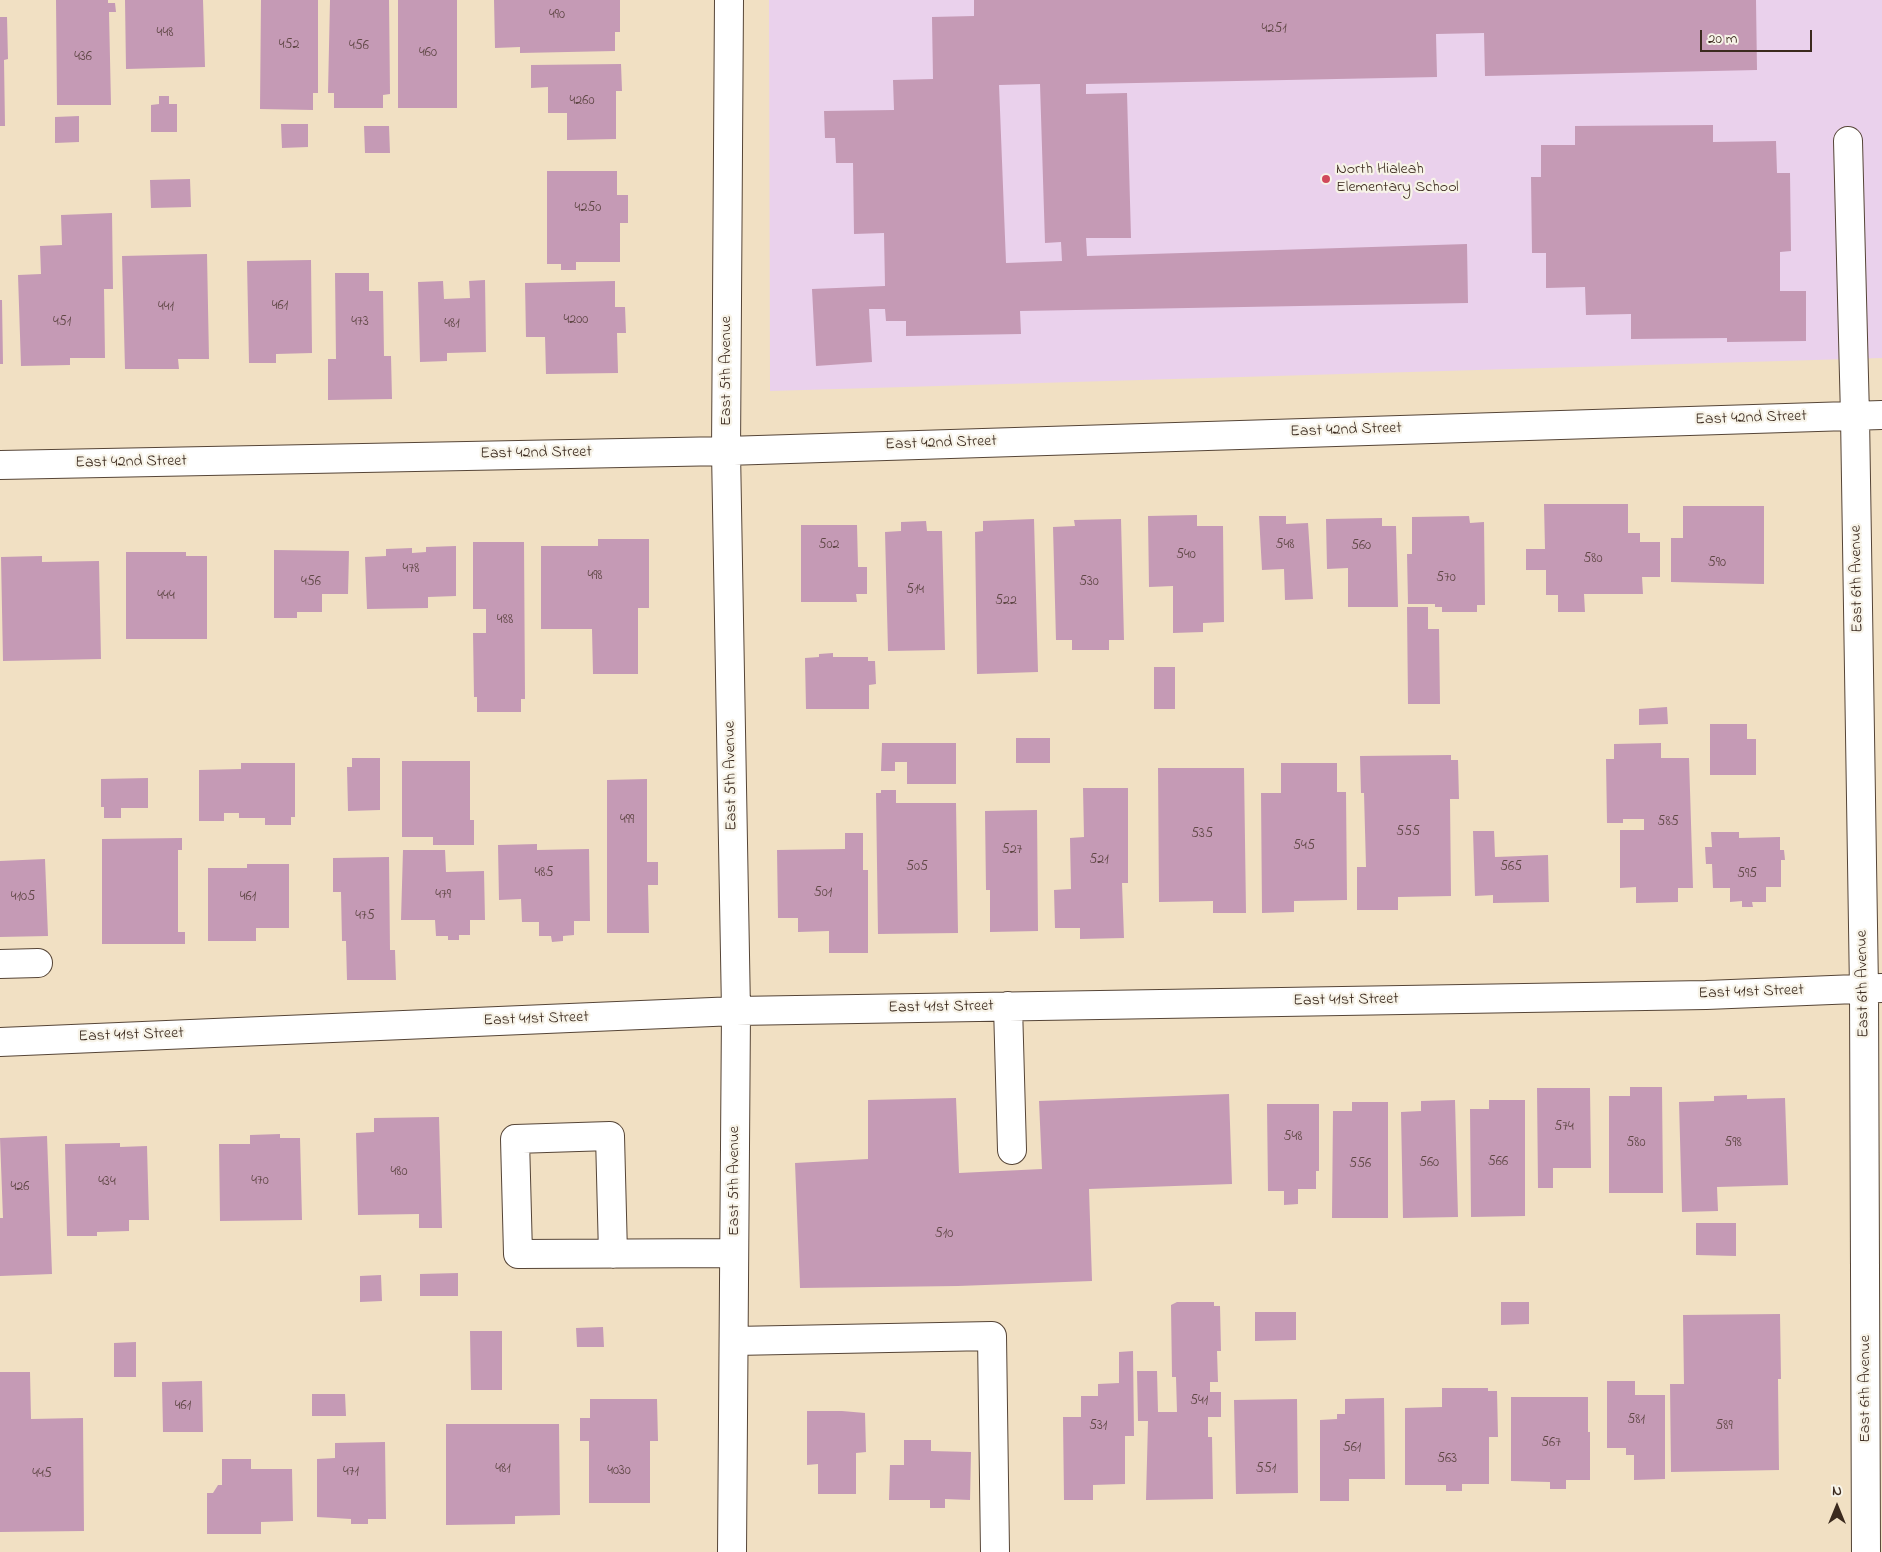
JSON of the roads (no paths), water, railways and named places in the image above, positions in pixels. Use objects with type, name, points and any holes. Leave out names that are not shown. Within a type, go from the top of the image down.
[{"type":"street","name":"East 5th Avenue","points":[[729,0],[726,451],[736,1011],[732,1552]]},
{"type":"street","name":"East 6th Avenue","points":[[1848,141],[1873,989],[1866,1552]]},
{"type":"street","name":"East 42nd Street","points":[[0,465],[726,451],[1882,415]]},
{"type":"street","points":[[0,964],[38,963]]},
{"type":"street","name":"East 41st Street","points":[[0,1042],[736,1011],[1706,995],[1873,989]]},
{"type":"street","points":[[1008,1006],[1012,1150]]},
{"type":"street","points":[[614,1254],[610,1136],[515,1140],[518,1254],[614,1254],[734,1253]]},
{"type":"street","points":[[734,1341],[992,1336],[995,1552]]},
{"type":"place","name":"North Hialeah Elementary School","points":[[1326,179]]}]
